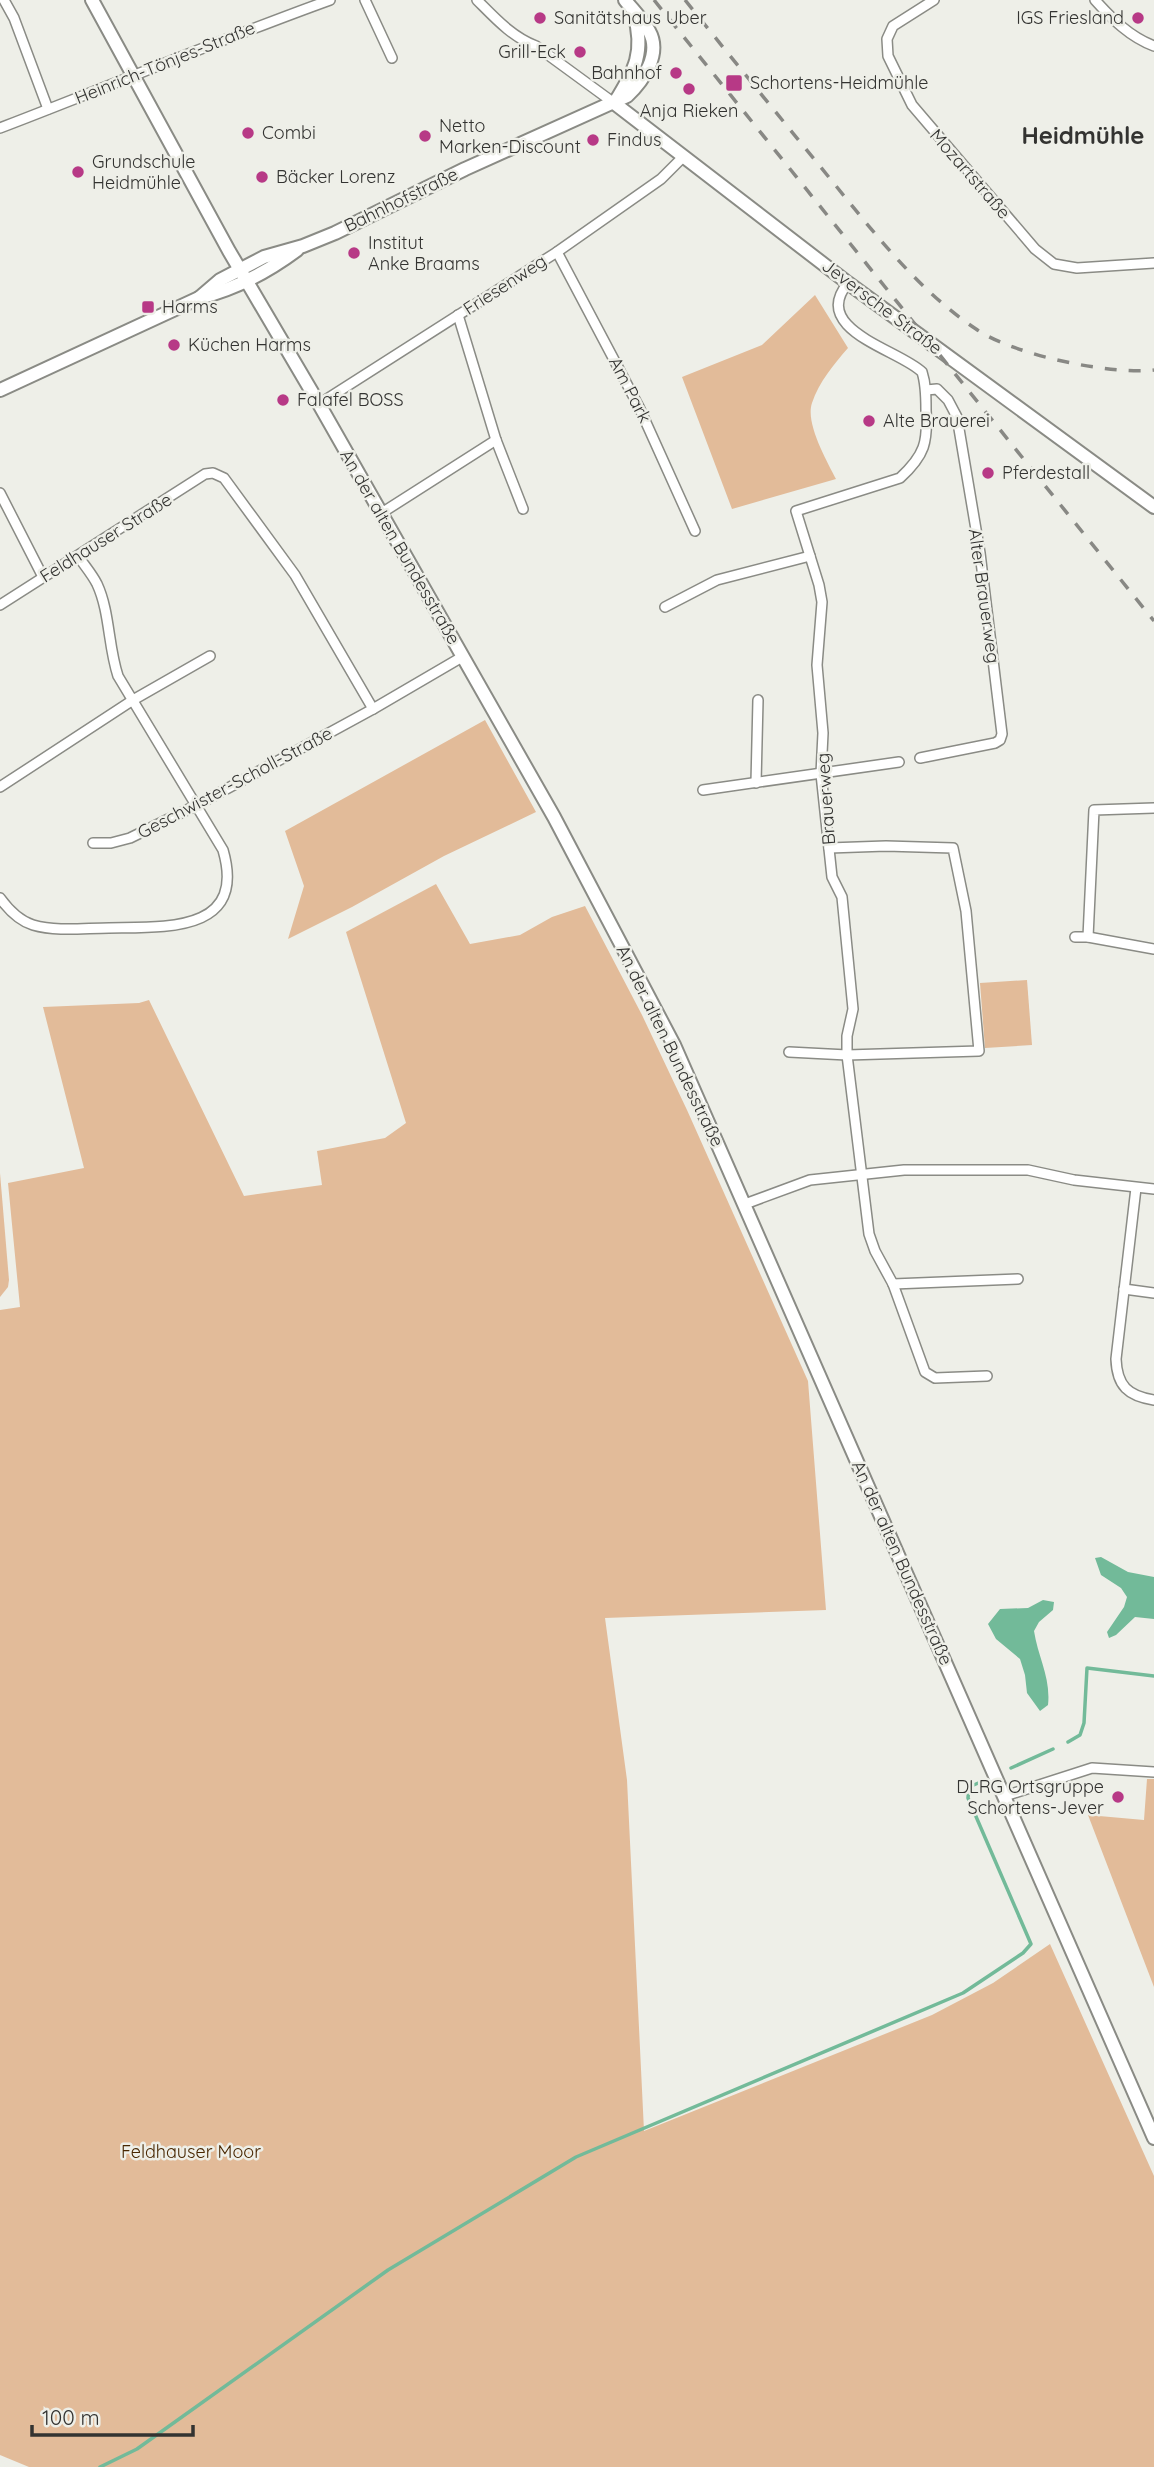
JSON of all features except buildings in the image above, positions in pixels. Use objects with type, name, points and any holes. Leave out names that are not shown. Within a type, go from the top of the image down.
[{"type":"street","points":[[4,0],[48,109]]},
{"type":"street","name":"An der alten Bundesstraße","points":[[92,0],[247,282],[554,817],[674,1045],[1154,2138]]},
{"type":"street","name":"Heinrich-Tönjes-Straße","points":[[0,128],[135,77],[225,38],[330,0]]},
{"type":"street","points":[[365,0],[392,58]]},
{"type":"street","points":[[477,0],[522,41],[536,46],[614,103],[638,57],[639,33],[629,5]]},
{"type":"street","name":"Mozartstraße","points":[[934,0],[893,26],[887,39],[888,56],[912,106],[1035,249],[1054,264],[1077,268],[1154,263]]},
{"type":"street","points":[[1095,0],[1114,20],[1142,41],[1154,46]]},
{"type":"street","name":"Jeversche Straße","points":[[614,103],[848,283],[1154,507]]},
{"type":"street","name":"Bahnhofstraße","points":[[199,298],[220,280],[264,257],[335,233],[464,169],[614,103]]},
{"type":"street","name":"Friesenweg","points":[[319,404],[557,252],[661,179],[684,156]]},
{"type":"street","name":"Bahnhofstraße","points":[[0,390],[199,298],[225,292],[247,282],[270,270],[303,246]]},
{"type":"street","name":"Am Park","points":[[557,252],[639,407],[695,531]]},
{"type":"street","points":[[848,283],[840,293],[839,302],[848,326],[877,347],[919,368],[926,390]]},
{"type":"street","points":[[458,315],[496,440],[523,509]]},
{"type":"street","name":"Alter Brauerweg","points":[[920,758],[995,743],[1000,740],[1002,734],[980,553],[957,417],[948,400],[937,389],[926,390]]},
{"type":"street","name":"Brauerweg","points":[[926,390],[927,440],[912,468],[900,478],[796,511],[822,602],[817,665],[823,733],[821,774],[832,877],[842,897],[853,1009],[847,1036],[847,1055],[869,1234],[893,1284],[925,1372],[935,1378],[987,1376]]},
{"type":"street","points":[[380,514],[496,440]]},
{"type":"street","name":"Feldhauser Straße","points":[[0,605],[205,474],[213,473],[223,478],[295,575],[373,709]]},
{"type":"street","points":[[0,493],[44,577]]},
{"type":"street","points":[[0,898],[17,916],[32,925],[52,928],[153,927],[181,925],[201,919],[219,905],[227,890],[229,870],[223,850],[125,689],[116,669],[104,602],[96,582],[78,556]]},
{"type":"street","points":[[665,607],[717,580],[810,556]]},
{"type":"street","points":[[0,787],[133,700],[210,656]]},
{"type":"street","name":"Geschwister-Scholl-Straße","points":[[93,843],[111,843],[130,838],[197,805],[462,657]]},
{"type":"street","points":[[756,783],[758,700]]},
{"type":"street","points":[[703,790],[899,762]]},
{"type":"street","points":[[1088,937],[1094,810],[1154,808]]},
{"type":"street","points":[[789,1052],[847,1055],[979,1051],[966,911],[953,848],[829,848]]},
{"type":"street","points":[[1075,937],[1154,949]]},
{"type":"street","points":[[745,1204],[810,1180],[860,1173],[956,1168],[1045,1172],[1074,1180],[1154,1189]]},
{"type":"street","points":[[1136,1188],[1116,1375],[1129,1391],[1141,1398],[1154,1400]]},
{"type":"street","points":[[893,1284],[1018,1279]]},
{"type":"street","points":[[1124,1289],[1154,1293]]},
{"type":"street","points":[[1005,1796],[1093,1768],[1154,1772]]},
{"type":"green space","points":[[815,295],[848,348],[823,381],[815,395],[811,411],[818,442],[836,479],[732,509],[682,377],[762,345]]},
{"type":"green space","points":[[485,720],[536,812],[444,856],[288,939],[304,886],[285,831]]},
{"type":"green space","name":"Feldhauser Moor","points":[[436,884],[470,944],[520,935],[552,917],[585,906],[642,1015],[687,1110],[808,1381],[826,1610],[605,1618],[627,1780],[644,2131],[932,2015],[993,1983],[1050,1944],[1154,2176],[1154,2467],[29,2467],[0,2455],[0,1310],[20,1307],[8,1183],[84,1168],[43,1007],[139,1003],[149,1000],[244,1196],[322,1185],[317,1151],[385,1138],[406,1123],[346,932]]},
{"type":"green space","points":[[1027,980],[1032,1045],[985,1048],[980,983]]},
{"type":"green space","points":[[0,1173],[9,1280],[8,1287],[0,1297]]},
{"type":"green space","points":[[1147,1779],[1154,1779],[1154,1987],[1088,1815],[1144,1820]]},
{"type":"shaded area","points":[[1101,1557],[1128,1572],[1154,1577],[1154,1619],[1135,1617],[1109,1638],[1107,1632],[1124,1607],[1127,1597],[1121,1588],[1101,1575],[1095,1558]]},
{"type":"shaded area","points":[[1043,1600],[1054,1602],[1053,1610],[1039,1622],[1034,1631],[1048,1695],[1048,1705],[1040,1711],[1027,1693],[1020,1659],[996,1639],[988,1624],[1000,1609],[1028,1608]]},
{"type":"waterway","points":[[1068,1742],[1080,1735],[1084,1723],[1087,1668],[1154,1676]]},
{"type":"waterway","points":[[1011,1768],[1053,1749]]},
{"type":"waterway","points":[[100,2467],[137,2449],[388,2270],[576,2157],[963,1993],[1023,1953],[1031,1944],[968,1798],[969,1787],[983,1781]]},
{"type":"railway","points":[[654,0],[1154,621]]},
{"type":"railway","points":[[685,0],[881,241],[955,314],[992,338],[1037,355],[1088,366],[1135,371],[1154,370]]},
{"type":"place","name":"Sanitätshaus Uber","points":[[540,18]]},
{"type":"place","name":"IGS Friesland","points":[[1138,18]]},
{"type":"place","name":"Grill-Eck","points":[[580,52]]},
{"type":"place","name":"Bahnhof","points":[[676,73]]},
{"type":"place","name":"Schortens-Heidmühle","points":[[734,83]]},
{"type":"place","name":"Anja Rieken","points":[[689,89]]},
{"type":"place","name":"Combi","points":[[248,133]]},
{"type":"place","name":"Netto Marken-Discount","points":[[425,136]]},
{"type":"place","name":"Findus","points":[[593,140]]},
{"type":"place","name":"Grundschule Heidmühle","points":[[78,172]]},
{"type":"place","name":"Bäcker Lorenz","points":[[262,177]]},
{"type":"place","name":"Institut Anke Braams","points":[[354,253]]},
{"type":"place","name":"Harms","points":[[148,307]]},
{"type":"place","name":"Küchen Harms","points":[[174,345]]},
{"type":"place","name":"Falafel BOSS","points":[[283,400]]},
{"type":"place","name":"Alte Brauerei","points":[[869,421]]},
{"type":"place","name":"Pferdestall","points":[[988,473]]},
{"type":"place","name":"DLRG Ortsgruppe Schortens-Jever","points":[[1118,1797]]},
{"type":"district","name":"Heidmühle","points":[[1083,136]]}]
